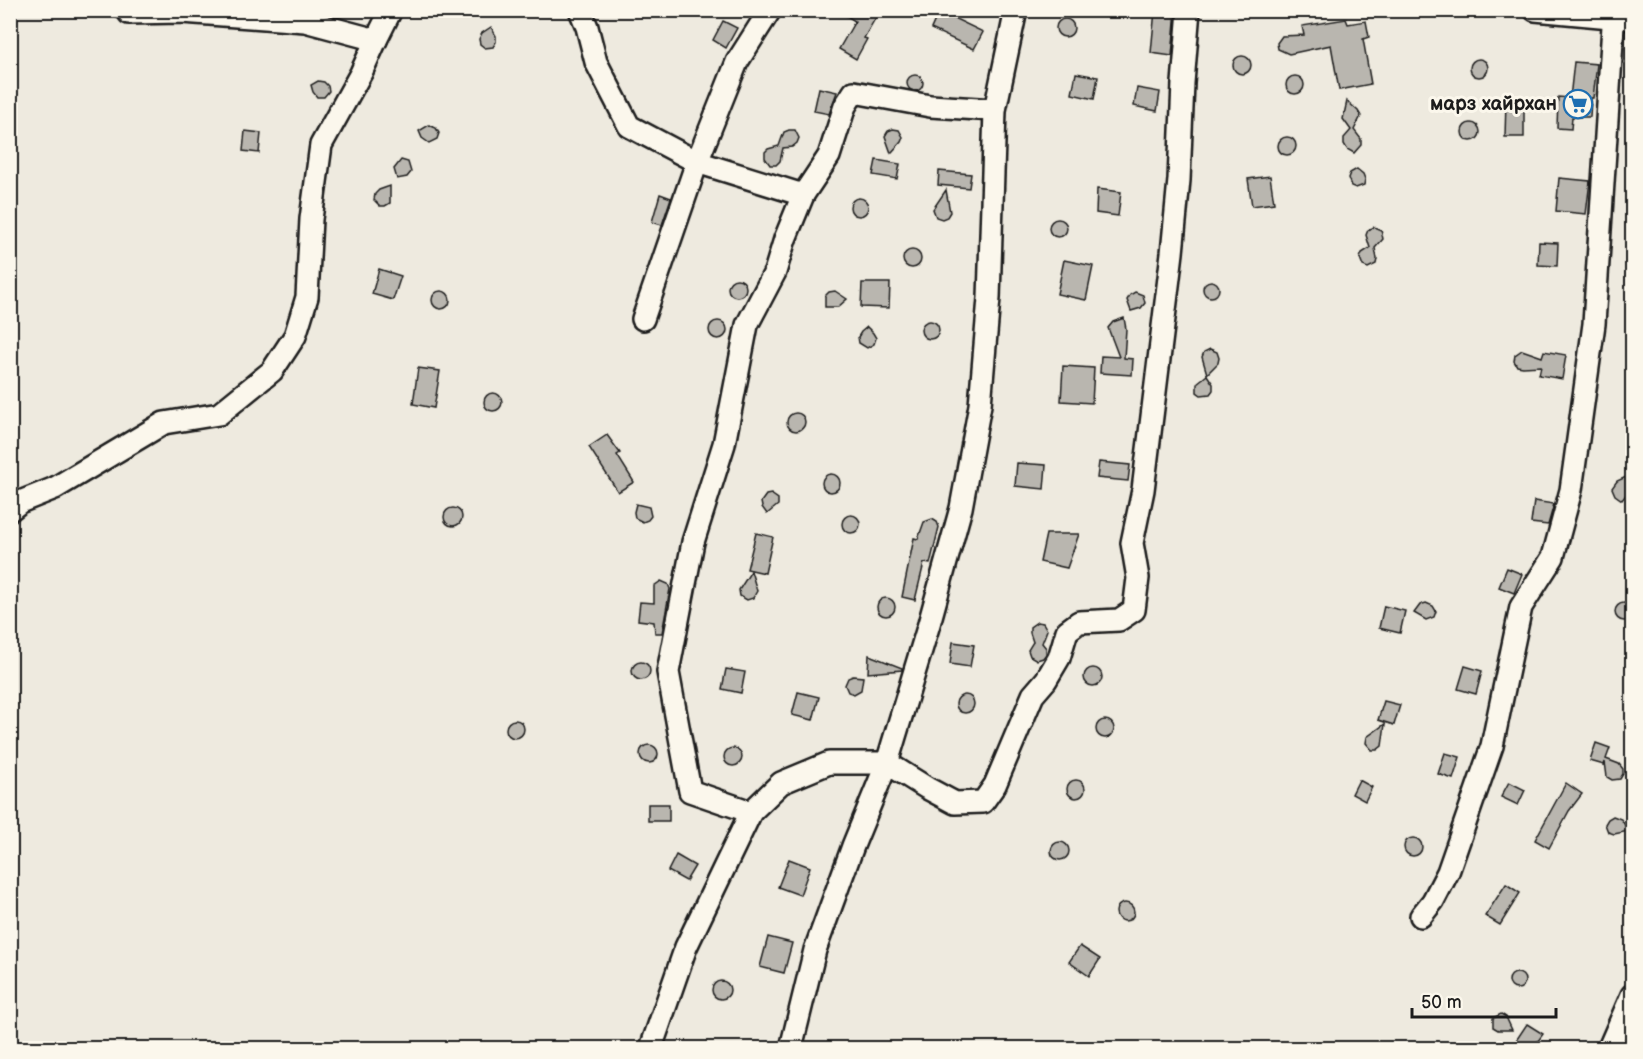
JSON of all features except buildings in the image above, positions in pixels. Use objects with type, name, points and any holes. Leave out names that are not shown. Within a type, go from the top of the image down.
[{"type":"street","points":[[127,10],[129,13],[182,12],[306,21],[376,40]]},
{"type":"street","points":[[10,510],[20,502],[55,488],[164,423],[219,414],[272,371],[295,336],[307,297],[311,219],[321,145],[361,73],[391,10]]},
{"type":"street","points":[[579,10],[587,27],[596,62],[629,126],[697,162],[803,195]]},
{"type":"street","points":[[643,319],[697,162],[737,62],[770,10]]},
{"type":"street","points":[[791,1048],[815,950],[853,846],[887,763],[961,508],[980,405],[989,297],[995,110],[1016,10]]},
{"type":"street","points":[[651,1048],[686,946],[751,812],[780,783],[829,762],[887,763],[955,803],[983,802],[995,785],[1033,695],[1046,680],[1059,658],[1066,631],[1079,622],[1119,620],[1134,610],[1138,578],[1132,543],[1143,490],[1152,402],[1173,253],[1189,10]]},
{"type":"street","points":[[1421,916],[1432,901],[1452,861],[1492,746],[1521,607],[1553,557],[1571,490],[1594,324],[1620,16],[1535,10]]},
{"type":"street","points":[[751,812],[690,791],[668,672],[693,542],[724,444],[747,325],[775,272],[785,239],[803,195],[829,156],[845,106],[854,92],[930,106],[995,110]]},
{"type":"street","points":[[1609,1048],[1632,995]]},
{"type":"place","name":"марз хайрхан","points":[[1578,104]]}]
